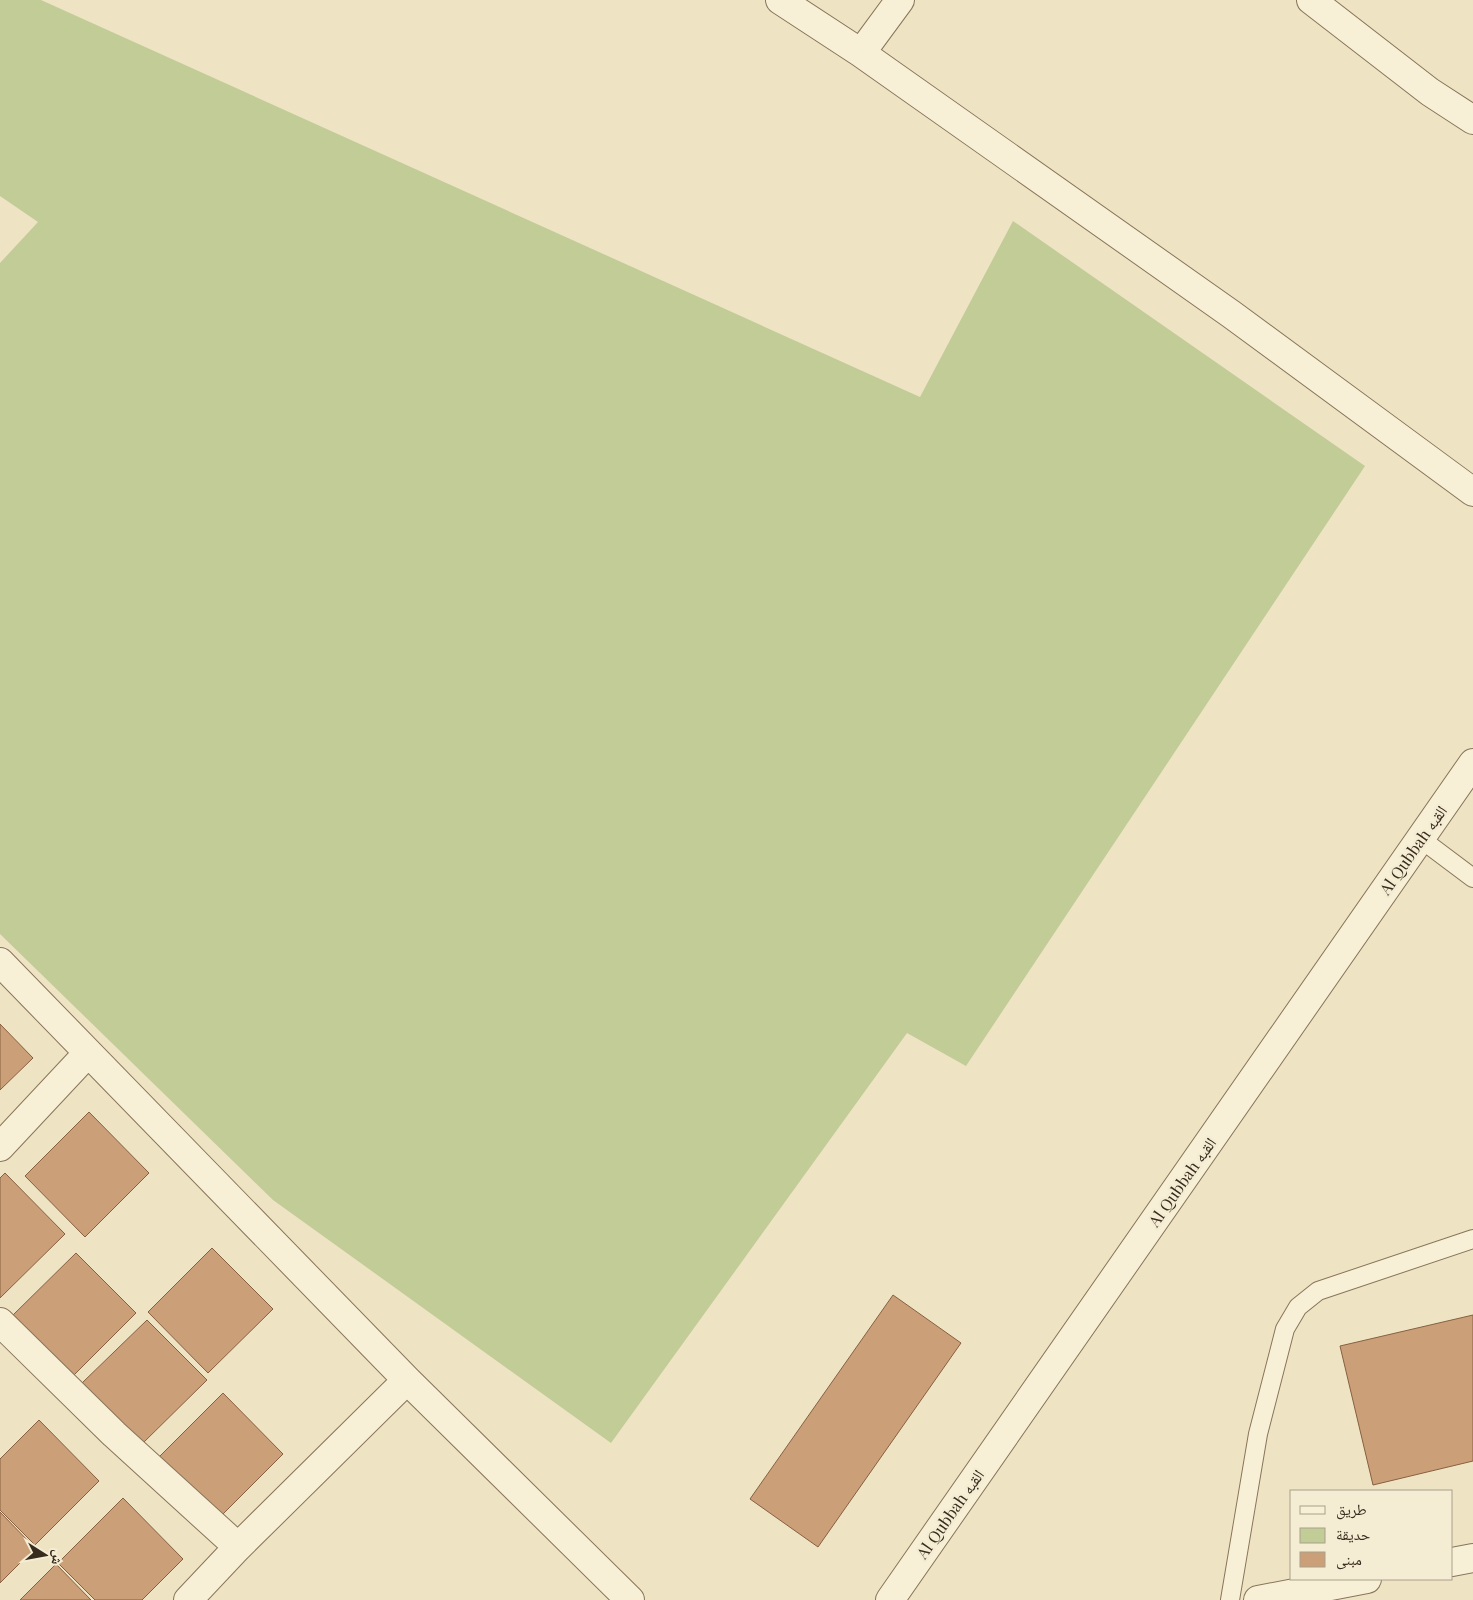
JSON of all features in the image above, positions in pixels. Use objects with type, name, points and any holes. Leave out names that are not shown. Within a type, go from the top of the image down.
[{"type":"street","points":[[780,0],[861,52],[1231,314],[1473,492]]},
{"type":"street","points":[[861,52],[900,0]]},
{"type":"street","points":[[1311,0],[1430,92],[1473,120]]},
{"type":"street","name":"Al Qubbah القبه","points":[[890,1600],[1473,763]]},
{"type":"street","points":[[0,962],[87,1054],[407,1380],[630,1600]]},
{"type":"street","points":[[0,1147],[87,1054]]},
{"type":"street","points":[[0,1322],[114,1434],[238,1547]]},
{"type":"street","points":[[188,1600],[238,1547],[407,1380]]},
{"type":"street","points":[[1453,1562],[1473,1558]]},
{"type":"street","points":[[1258,1600],[1362,1580]]},
{"type":"lane","points":[[1421,839],[1473,878]]},
{"type":"lane","points":[[1230,1600],[1258,1434],[1285,1330],[1298,1307],[1318,1291],[1473,1240]]},
{"type":"green space","points":[[0,0],[41,0],[920,397],[1013,221],[1365,466],[966,1066],[907,1033],[611,1443],[273,1200],[0,934],[0,263],[38,222],[0,196]]},
{"type":"building","points":[[0,1024],[33,1058],[0,1090]]},
{"type":"building","points":[[89,1112],[149,1173],[85,1237],[25,1176]]},
{"type":"building","points":[[5,1173],[65,1234],[0,1298],[0,1178]]},
{"type":"building","points":[[212,1248],[273,1309],[208,1373],[148,1312]]},
{"type":"building","points":[[76,1253],[136,1313],[72,1377],[12,1316]]},
{"type":"building","points":[[893,1295],[961,1343],[818,1547],[750,1499]]},
{"type":"building","points":[[1473,1315],[1473,1461],[1373,1485],[1340,1346]]},
{"type":"building","points":[[147,1320],[207,1380],[142,1444],[82,1383]]},
{"type":"building","points":[[223,1393],[283,1454],[219,1518],[159,1457]]},
{"type":"building","points":[[39,1420],[99,1481],[35,1545],[0,1510],[0,1459]]},
{"type":"building","points":[[123,1498],[183,1559],[142,1600],[95,1600],[58,1563]]},
{"type":"building","points":[[0,1512],[35,1548],[0,1583]]},
{"type":"building","points":[[56,1564],[91,1600],[20,1600]]}]
